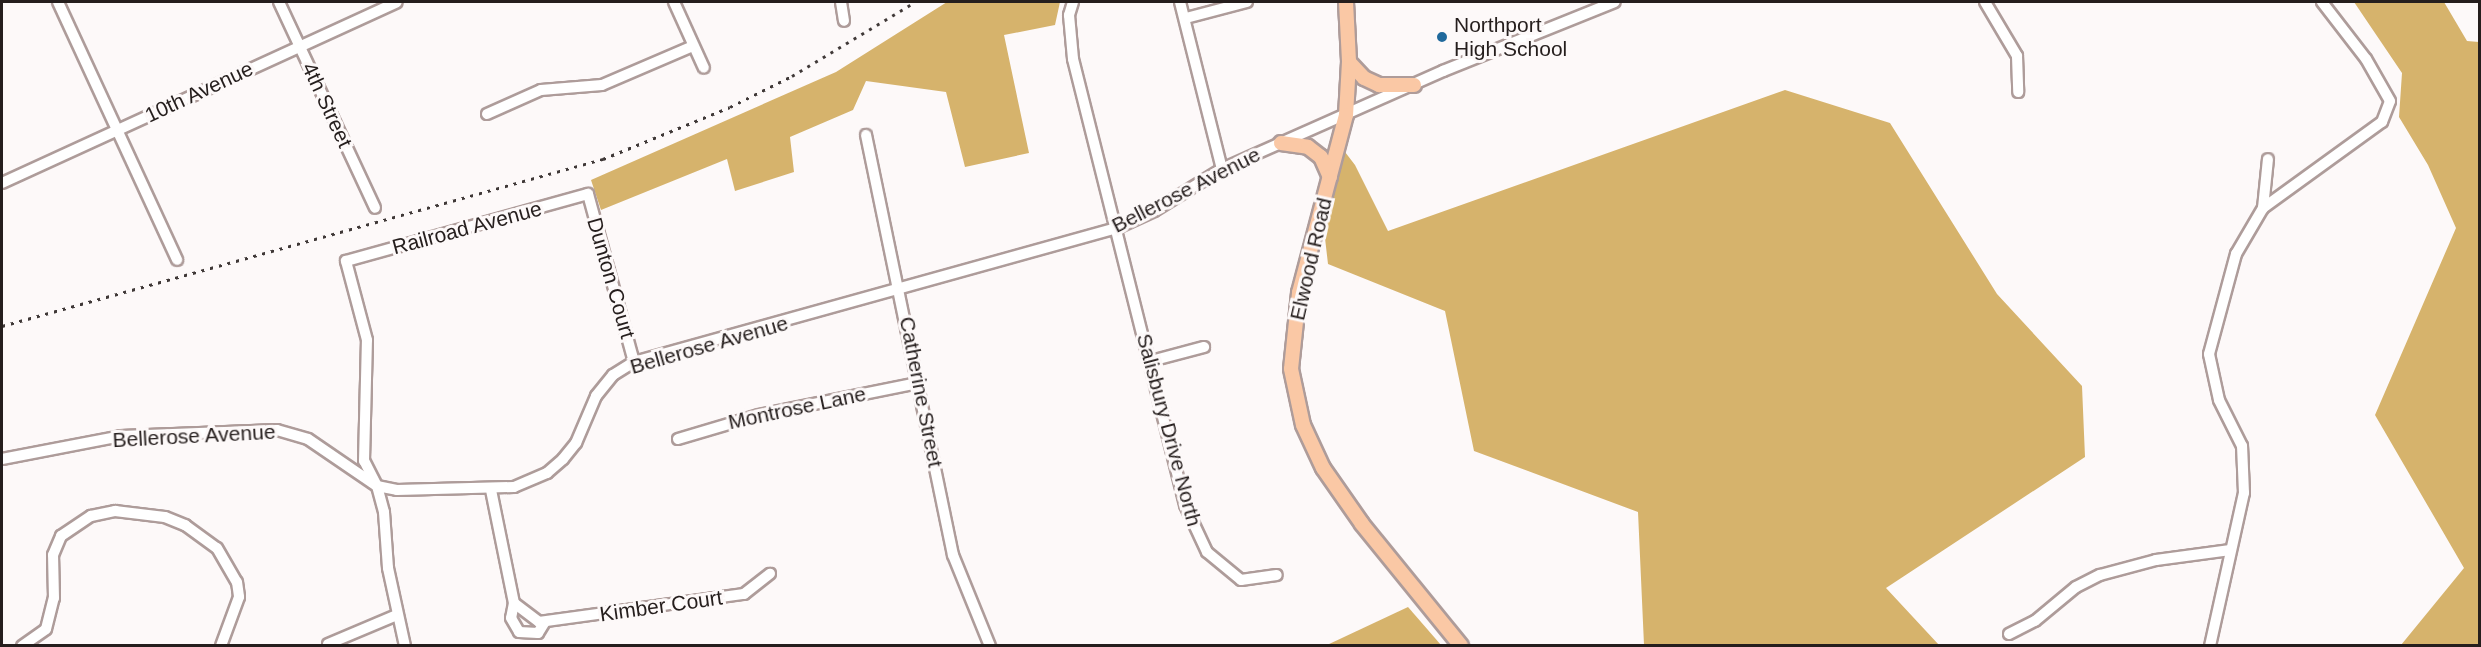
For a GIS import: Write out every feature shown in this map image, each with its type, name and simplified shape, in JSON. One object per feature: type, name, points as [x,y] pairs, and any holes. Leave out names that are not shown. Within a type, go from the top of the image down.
[{"type":"main road","name":"Elwood Road","points":[[1346,2],[1349,62],[1346,115],[1299,293],[1291,357],[1303,425],[1312,450],[1335,488],[1461,645]]},
{"type":"main road","points":[[1349,62],[1364,78],[1379,85],[1414,85]]},
{"type":"main road","points":[[1281,143],[1308,147],[1321,158],[1330,177]]},
{"type":"street","points":[[58,2],[177,260]]},
{"type":"street","name":"4th Street","points":[[279,2],[375,208]]},
{"type":"street","name":"10th Avenue","points":[[2,183],[397,2]]},
{"type":"street","points":[[674,2],[704,68]]},
{"type":"street","points":[[841,2],[844,21]]},
{"type":"street","name":"Salisbury Drive North","points":[[1073,2],[1069,15],[1072,59],[1151,361],[1185,505],[1207,552],[1241,580],[1277,575]]},
{"type":"street","points":[[1180,2],[1186,18],[1222,169]]},
{"type":"street","points":[[1186,18],[1247,2]]},
{"type":"street","name":"Bellerose Avenue","points":[[2,459],[121,436],[277,430],[308,439],[377,486],[397,490],[491,490],[531,482],[563,459],[576,443],[596,396],[613,375],[634,362],[901,291],[1116,228],[1154,211],[1222,169],[1414,85],[1615,2]]},
{"type":"street","points":[[1985,2],[2017,56],[2018,92]]},
{"type":"street","points":[[2210,645],[2244,493],[2245,468],[2242,447],[2211,376],[2209,354],[2236,254],[2263,208],[2382,122],[2391,101],[2366,59],[2322,2]]},
{"type":"street","points":[[487,114],[541,90],[603,85],[693,46]]},
{"type":"street","name":"Catherine Street","points":[[866,135],[901,291],[953,555],[990,645]]},
{"type":"street","points":[[2263,208],[2268,159]]},
{"type":"street","name":"Railroad Avenue","points":[[377,486],[364,461],[367,340],[346,261],[588,194]]},
{"type":"street","name":"Dunton Court","points":[[588,194],[634,362]]},
{"type":"street","points":[[1151,361],[1204,347]]},
{"type":"street","name":"Montrose Lane","points":[[678,439],[759,415],[918,383]]},
{"type":"street","points":[[377,486],[397,615],[405,645]]},
{"type":"street","name":"Kimber Court","points":[[491,490],[514,603],[511,618],[519,632],[538,633],[545,622],[744,594],[770,574]]},
{"type":"street","points":[[22,645],[46,629],[54,598],[53,555],[61,536],[91,516],[115,511],[138,512],[185,525],[217,548],[237,582],[239,597],[221,645]]},
{"type":"street","points":[[2009,634],[2035,621],[2076,587],[2100,575],[2166,558],[2230,550]]},
{"type":"street","points":[[514,603],[532,619],[545,622]]},
{"type":"street","points":[[328,644],[397,615]]},
{"type":"shaded area","points":[[947,2],[1060,2],[1055,25],[1004,35],[1029,153],[965,167],[946,92],[866,81],[853,110],[790,137],[794,172],[735,191],[727,159],[601,210],[591,180],[836,72]]},
{"type":"shaded area","points":[[2354,2],[2444,2],[2467,41],[2479,42],[2479,645],[2401,645],[2464,568],[2375,415],[2456,228],[2428,165],[2399,117],[2402,73]]},
{"type":"shaded area","points":[[1785,90],[1890,123],[1997,294],[2082,386],[2085,457],[1886,588],[1939,645],[1644,645],[1638,512],[1474,451],[1445,311],[1328,264],[1320,195],[1335,159],[1332,135],[1355,165],[1388,231]]},
{"type":"shaded area","points":[[1408,607],[1441,645],[1327,645]]},
{"type":"railway","points":[[2,326],[603,159],[730,107],[792,76],[915,2]]},
{"type":"place","name":"Northport High School","points":[[1442,37]]}]
